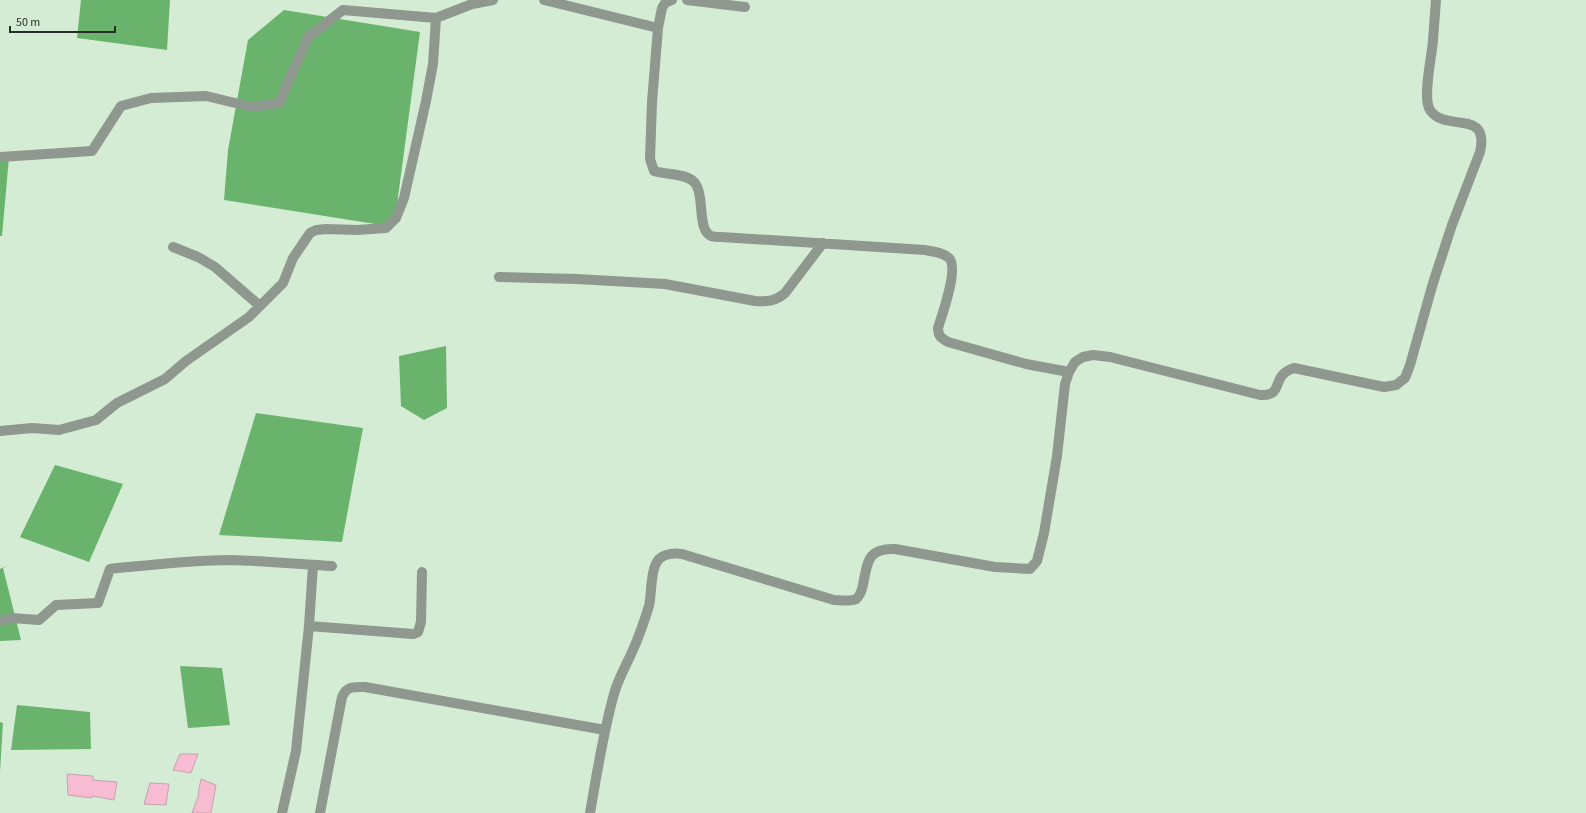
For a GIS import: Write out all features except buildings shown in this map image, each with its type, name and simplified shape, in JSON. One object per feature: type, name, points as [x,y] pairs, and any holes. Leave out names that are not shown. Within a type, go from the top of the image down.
[{"type":"street","points":[[0,157],[92,152],[121,106],[150,98],[206,96],[252,106],[279,103],[308,37],[343,10],[436,18],[472,4],[493,0]]},
{"type":"street","points":[[544,0],[658,28]]},
{"type":"street","points":[[672,0],[665,3],[662,8],[658,28],[652,102],[650,159],[654,171],[688,178],[694,182],[698,188],[704,225],[707,233],[711,236],[925,250],[943,254],[949,258],[953,268],[949,289],[938,328],[938,333],[941,338],[948,342],[1019,362],[1069,372]]},
{"type":"street","points":[[687,0],[745,7]]},
{"type":"street","points":[[590,813],[605,730],[616,687],[641,632],[649,604],[655,567],[659,560],[665,555],[673,553],[682,554],[834,600],[846,601],[856,599],[861,593],[870,557],[878,551],[884,549],[895,549],[995,567],[1030,570],[1037,561],[1044,533],[1057,456],[1065,384],[1069,372],[1075,362],[1083,357],[1093,355],[1110,358],[1267,396],[1275,391],[1283,373],[1294,368],[1384,387],[1391,387],[1402,382],[1410,365],[1452,225],[1480,152],[1482,143],[1480,131],[1475,126],[1445,120],[1435,115],[1430,110],[1427,103],[1436,0]]},
{"type":"street","points":[[0,431],[32,428],[59,430],[96,420],[117,403],[165,379],[186,361],[249,317],[283,283],[293,258],[310,233],[316,230],[326,229],[377,230],[386,228],[396,218],[404,198],[433,64],[436,18]]},
{"type":"street","points":[[499,277],[577,279],[665,284],[755,301],[769,302],[779,298],[785,293],[823,243]]},
{"type":"street","points":[[173,247],[198,257],[216,267],[260,306]]},
{"type":"street","points":[[0,621],[12,618],[39,620],[56,605],[98,603],[110,570],[161,564],[230,560],[272,561],[332,566]]},
{"type":"street","points":[[282,813],[296,751],[309,626],[312,565]]},
{"type":"street","points":[[309,626],[413,634],[418,632],[421,622],[422,572]]},
{"type":"street","points":[[320,813],[342,697],[345,691],[350,688],[365,687],[605,730]]},
{"type":"shaded area","points":[[81,0],[170,0],[167,50],[77,38]]},
{"type":"shaded area","points":[[284,10],[420,32],[394,227],[224,200],[228,150],[248,40]]},
{"type":"shaded area","points":[[0,157],[9,157],[2,236],[0,236]]},
{"type":"shaded area","points":[[446,346],[447,408],[424,420],[401,406],[399,356]]},
{"type":"shaded area","points":[[256,413],[363,428],[342,542],[219,535]]},
{"type":"shaded area","points":[[55,465],[123,484],[89,562],[20,537]]},
{"type":"shaded area","points":[[8,565],[3,568],[21,640],[0,641],[0,569]]},
{"type":"shaded area","points":[[180,666],[222,668],[230,725],[188,728]]},
{"type":"shaded area","points":[[17,705],[90,712],[91,749],[11,750]]},
{"type":"shaded area","points":[[0,722],[3,723],[0,772]]}]
